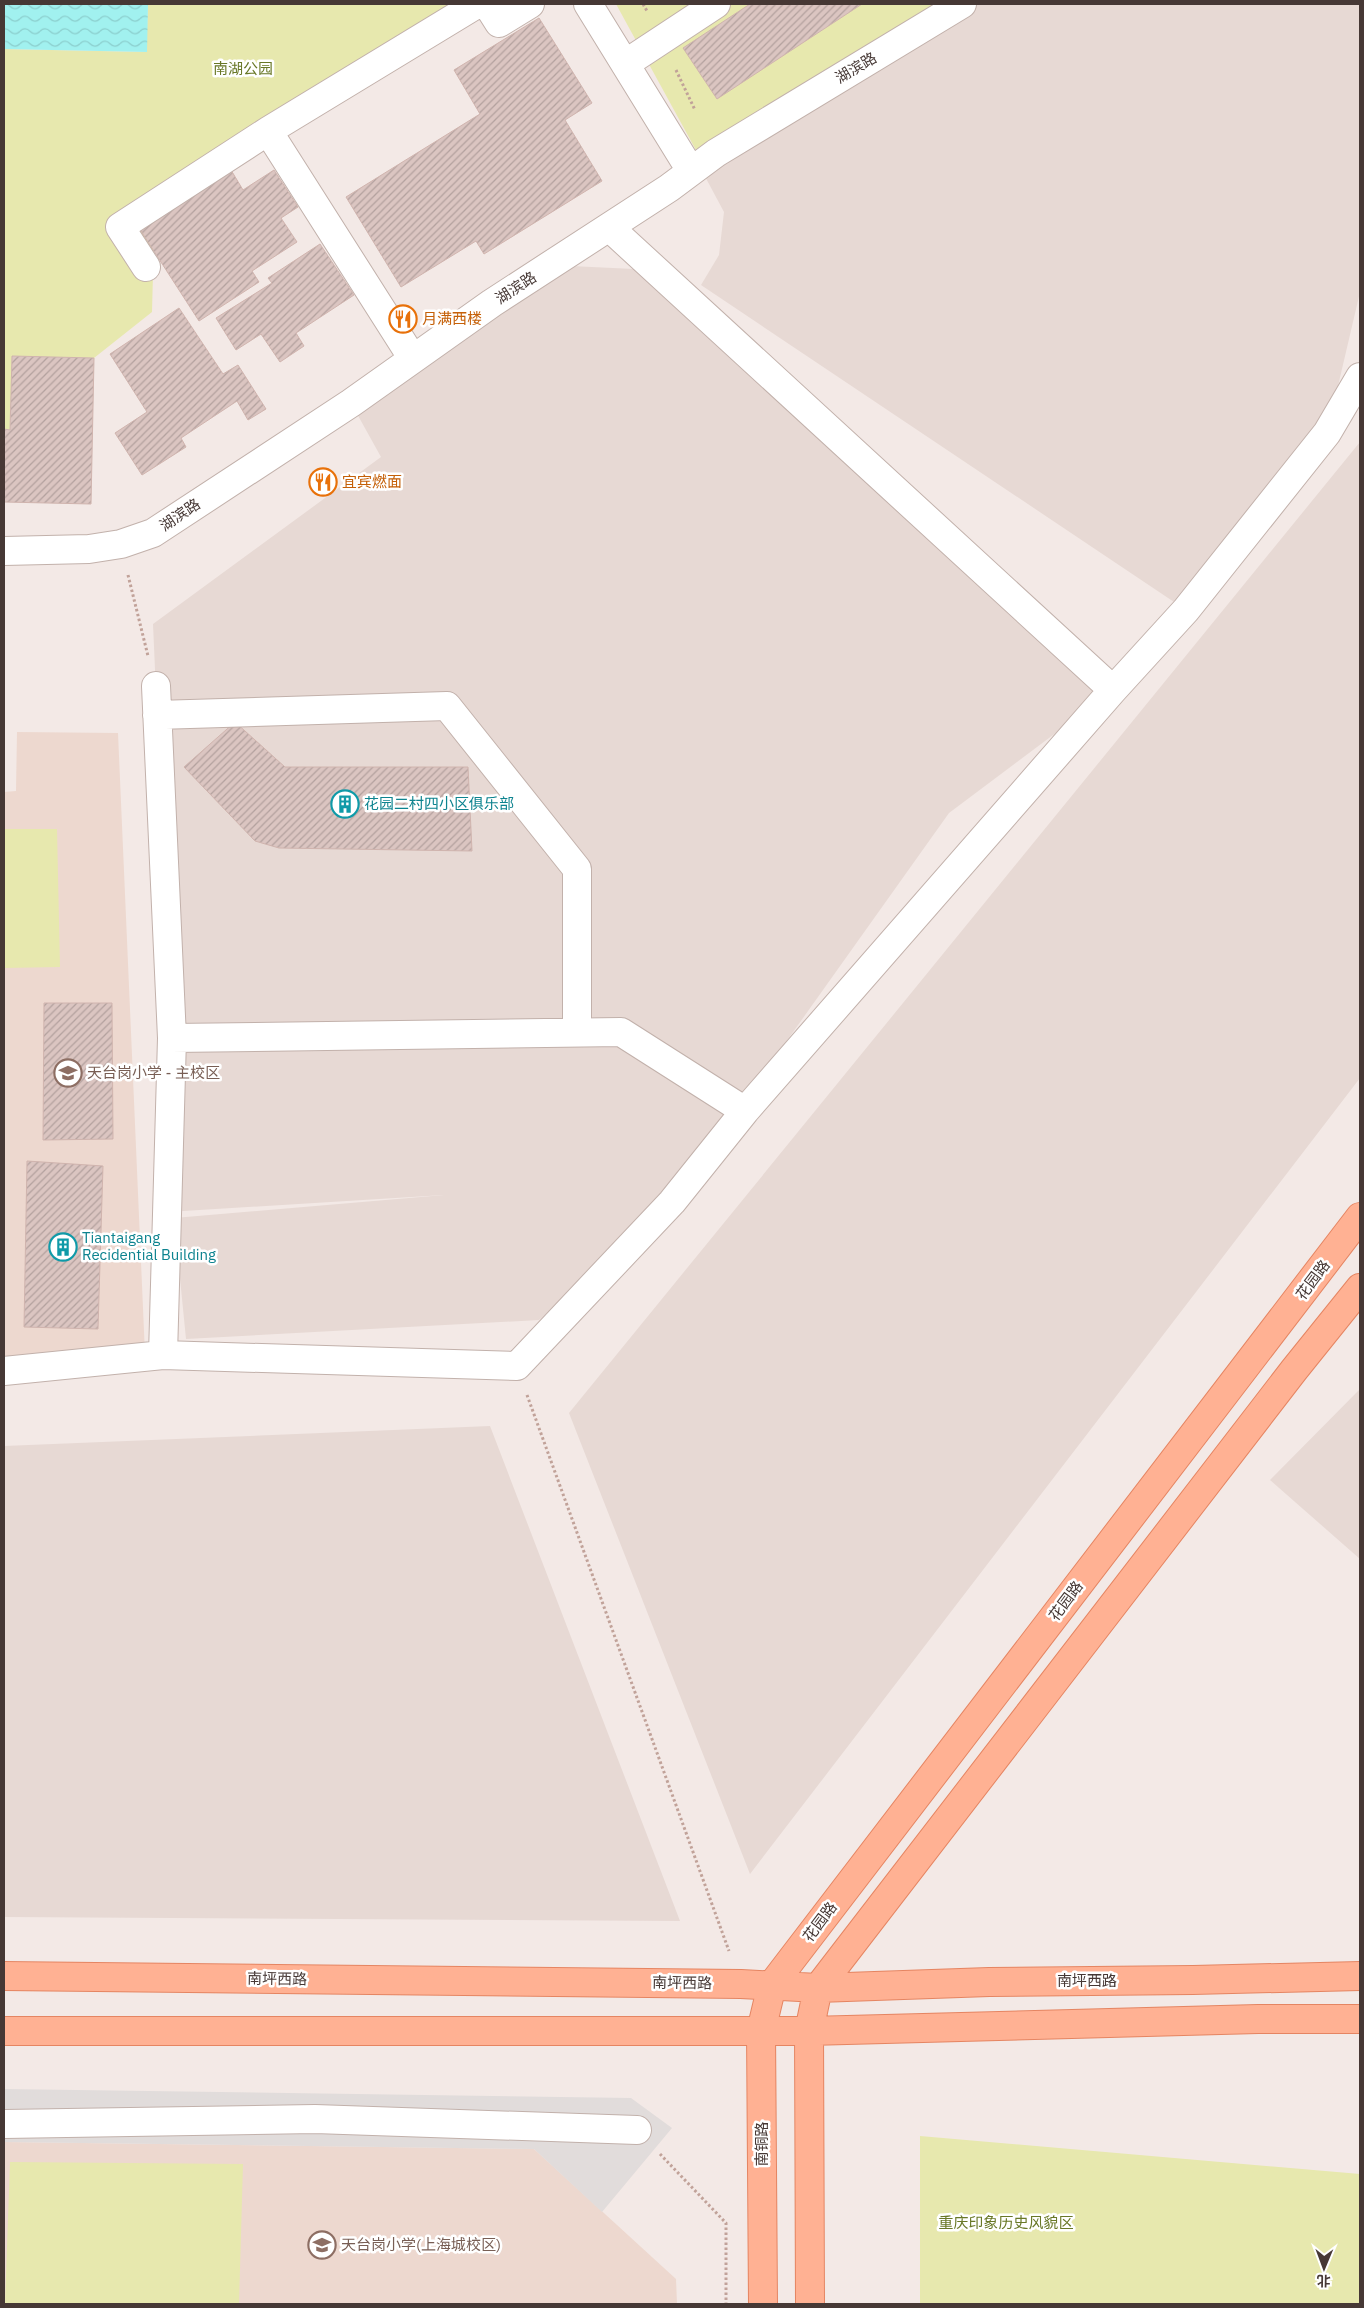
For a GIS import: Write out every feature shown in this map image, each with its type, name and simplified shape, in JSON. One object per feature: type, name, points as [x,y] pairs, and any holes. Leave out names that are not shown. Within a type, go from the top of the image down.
[{"type":"main road","name":"花园路","points":[[772,1985],[1360,1218]]},
{"type":"main road","points":[[810,2304],[809,2031],[818,1988],[1288,1378],[1360,1288]]},
{"type":"main road","name":"南坪西路","points":[[4,1976],[740,1984],[818,1988],[989,1982],[1360,1976]]},
{"type":"main road","name":"南铜路","points":[[763,2304],[761,2031],[772,1985]]},
{"type":"main road","points":[[4,2031],[809,2031],[1258,2019],[1360,2019]]},
{"type":"street","points":[[146,267],[120,227],[268,131],[476,4]]},
{"type":"street","points":[[487,4],[499,22],[530,4]]},
{"type":"street","points":[[588,4],[691,172]]},
{"type":"street","points":[[625,64],[716,4]]},
{"type":"street","name":"湖滨路","points":[[4,550],[89,548],[121,544],[153,533],[351,403],[492,303],[610,228],[716,153],[962,4]]},
{"type":"street","points":[[268,131],[413,359]]},
{"type":"street","points":[[610,228],[1113,690]]},
{"type":"street","points":[[4,1371],[163,1355],[517,1366],[672,1202],[745,1111],[1113,690],[1186,610],[1327,433],[1360,377]]},
{"type":"street","points":[[156,686],[172,1038],[163,1355]]},
{"type":"street","points":[[157,715],[447,706],[577,870],[577,1032]]},
{"type":"street","points":[[172,1038],[621,1032],[745,1111]]},
{"type":"street","points":[[4,2124],[315,2119],[637,2130]]},
{"type":"path","points":[[643,4],[716,153]]},
{"type":"path","points":[[121,544],[156,686]]},
{"type":"path","points":[[517,1366],[740,1984]]},
{"type":"path","points":[[637,2130],[726,2224],[726,2304]]},
{"type":"shaded area","points":[[963,4],[1360,4],[1360,292],[1327,433],[1186,610],[701,285],[719,255],[724,212],[694,156]]},
{"type":"shaded area","points":[[550,265],[655,270],[1113,690],[949,813],[672,1202],[539,1320],[186,1339],[174,1218],[444,1195],[167,1212],[157,715],[153,624],[381,457],[351,403]]},
{"type":"shaded area","points":[[1360,442],[1360,1078],[750,1874],[569,1413]]},
{"type":"shaded area","name":"天台岗小学 - 主校区","points":[[17,732],[118,733],[145,1354],[4,1359],[4,792],[16,791]]},
{"type":"shaded area","points":[[1360,1389],[1360,1559],[1270,1480]]},
{"type":"shaded area","points":[[490,1426],[680,1921],[4,1917],[4,1446]]},
{"type":"shaded area","points":[[4,2089],[631,2098],[672,2128],[602,2212],[534,2149],[4,2142]]},
{"type":"shaded area","name":"天台岗小学(上海城校区)","points":[[4,2142],[534,2149],[676,2279],[677,2304],[4,2304]]},
{"type":"green space","name":"南湖公园","points":[[148,4],[482,4],[155,197],[152,312],[94,358],[12,356],[10,430],[4,429],[4,49],[146,52]]},
{"type":"green space","points":[[616,4],[964,4],[703,163]]},
{"type":"green space","points":[[4,829],[57,829],[60,967],[4,968]]},
{"type":"green space","name":"重庆印象历史风貌区","points":[[920,2136],[1360,2174],[1360,2304],[920,2304]]},
{"type":"green space","points":[[10,2162],[243,2164],[239,2304],[5,2304]]},
{"type":"water","points":[[4,4],[148,4],[147,52],[4,49]]},
{"type":"building","points":[[750,4],[862,4],[717,99],[683,48]]},
{"type":"building","points":[[539,18],[592,103],[565,120],[602,181],[484,254],[476,241],[401,287],[346,197],[480,114],[454,70]]},
{"type":"building","points":[[231,170],[243,190],[274,170],[298,207],[281,218],[297,242],[252,271],[259,282],[199,321],[139,228]]},
{"type":"building","points":[[320,244],[354,295],[296,333],[304,346],[280,362],[261,334],[236,350],[216,318],[272,283],[268,278]]},
{"type":"building","points":[[179,308],[223,374],[238,365],[266,409],[248,420],[237,401],[181,438],[186,447],[142,475],[115,433],[147,412],[110,354]]},
{"type":"building","points":[[12,356],[94,358],[91,504],[4,502],[4,429],[10,430]]},
{"type":"building","name":"花园二村四小区俱乐部","points":[[235,722],[285,767],[468,767],[472,851],[279,848],[255,841],[184,767]]},
{"type":"building","points":[[44,1003],[112,1003],[113,1139],[43,1140]]},
{"type":"building","name":"Tiantaigang Recidential Building","points":[[27,1161],[103,1166],[98,1329],[24,1327]]},
{"type":"place","name":"月满西楼","points":[[403,319]]},
{"type":"place","name":"宜宾燃面","points":[[323,482]]},
{"type":"place","name":"花园二村四小区俱乐部","points":[[345,804]]},
{"type":"place","name":"天台岗小学 - 主校区","points":[[68,1073]]},
{"type":"place","name":"Tiantaigang Recidential Building","points":[[63,1247]]},
{"type":"place","name":"天台岗小学(上海城校区)","points":[[322,2245]]}]
